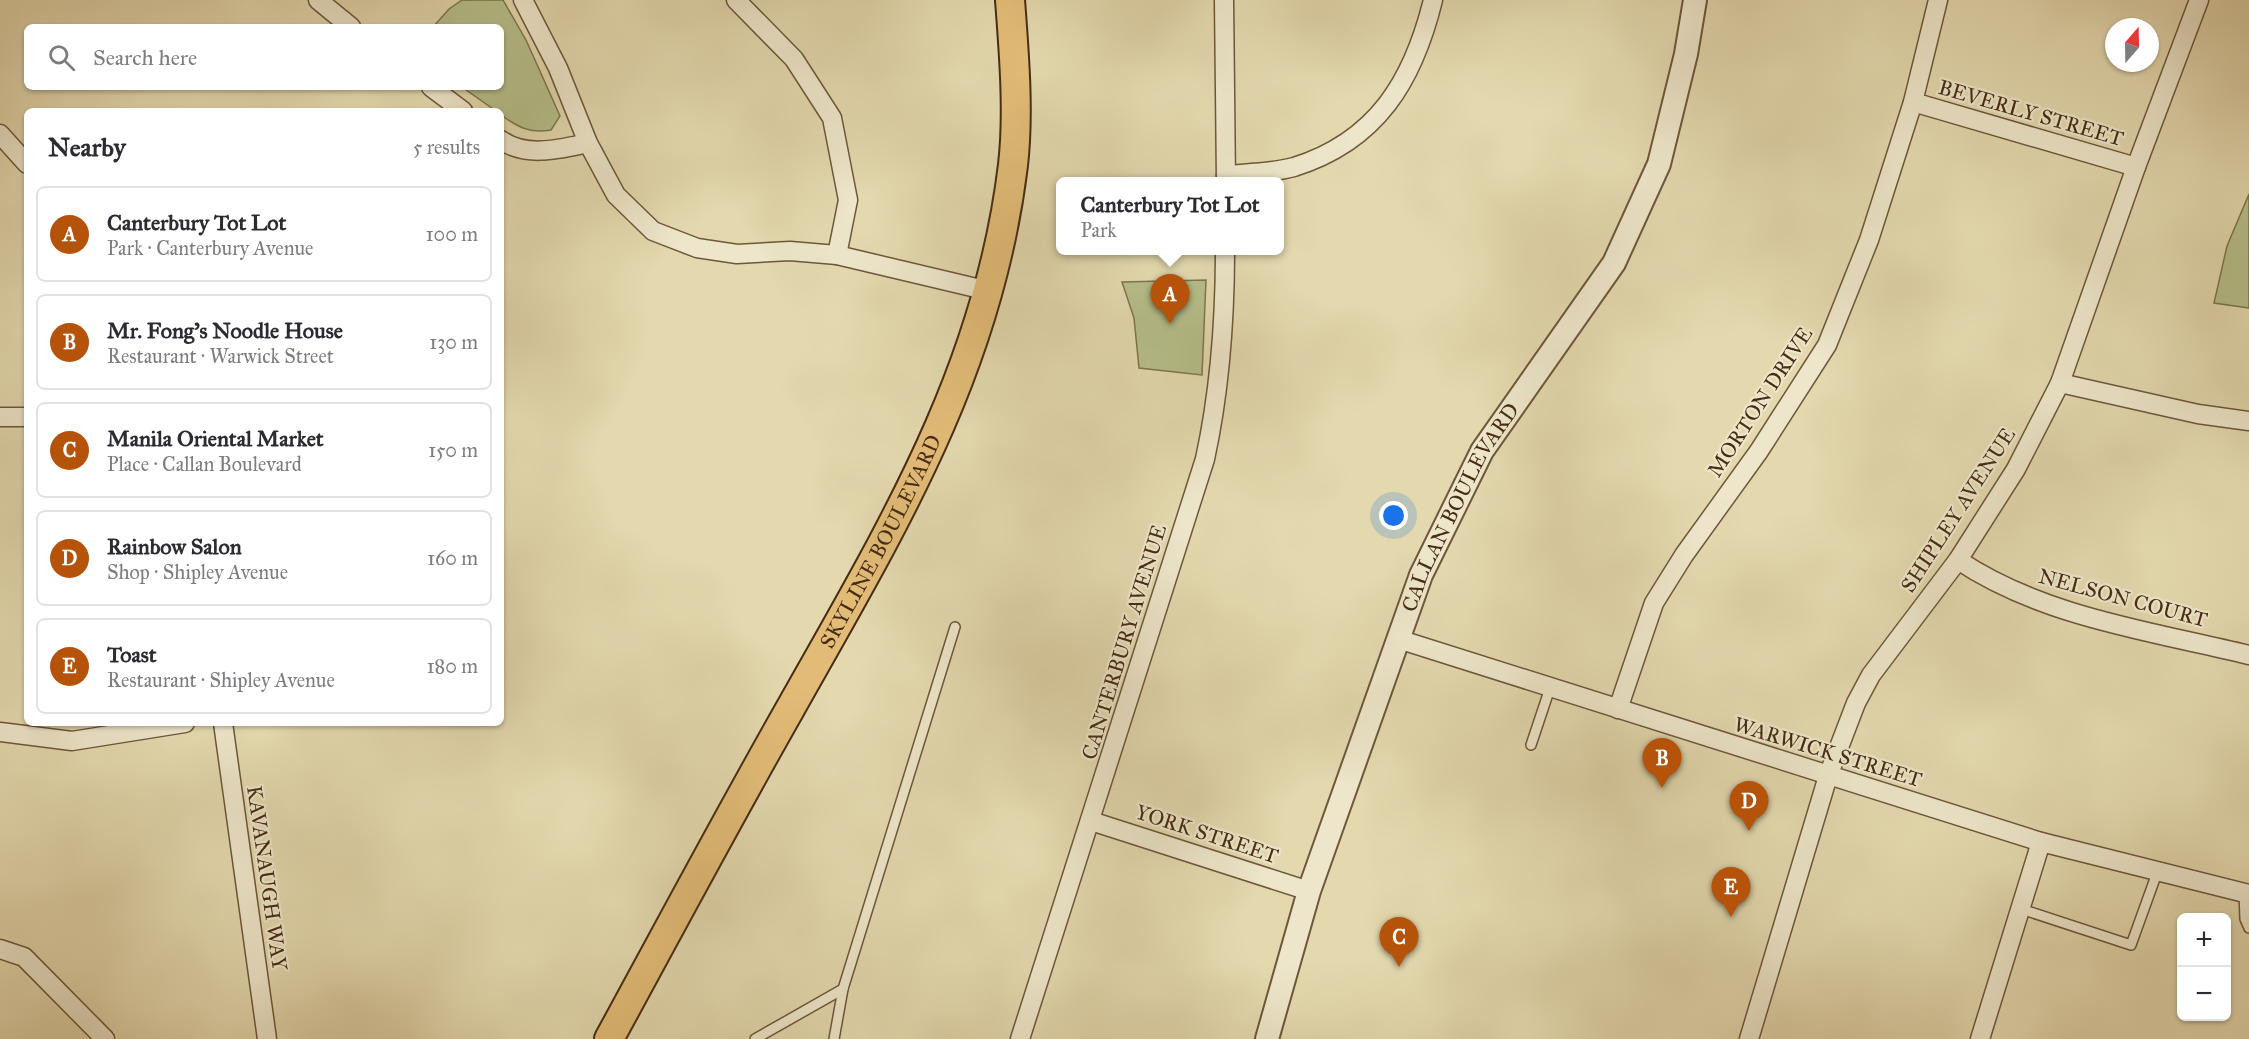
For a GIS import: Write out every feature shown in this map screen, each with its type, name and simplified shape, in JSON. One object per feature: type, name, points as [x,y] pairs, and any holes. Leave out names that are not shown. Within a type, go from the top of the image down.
[{"type":"main road","name":"SKYLINE BOULEVARD","points":[[609,1039],[919,476],[945,418],[989,291],[1004,227],[1014,162],[1014,72],[1010,0]]},
{"type":"street","points":[[318,0],[347,24]]},
{"type":"street","points":[[523,0],[558,68],[588,143],[616,195],[653,231],[697,248],[737,254],[789,251],[837,255],[989,291]]},
{"type":"street","points":[[736,0],[794,59],[832,118],[848,200],[837,255]]},
{"type":"street","points":[[1224,0],[1226,177]]},
{"type":"street","points":[[1233,177],[1292,168],[1334,152],[1365,129],[1388,105],[1411,64],[1433,0]]},
{"type":"street","name":"CALLAN BOULEVARD","points":[[1267,1039],[1309,891],[1421,575],[1482,451],[1614,263],[1659,164],[1686,54],[1695,0]]},
{"type":"street","name":"MORTON DRIVE","points":[[1618,709],[1654,603],[1684,555],[1759,451],[1827,345],[1869,240],[1913,102],[1938,0]]},
{"type":"street","name":"SHIPLEY AVENUE","points":[[1749,1039],[1828,776],[1856,703],[1871,675],[1958,560],[2016,469],[2060,383],[2136,168],[2199,0]]},
{"type":"street","points":[[435,90],[459,108]]},
{"type":"street","name":"BEVERLY STREET","points":[[1913,102],[2136,168]]},
{"type":"street","points":[[0,134],[24,161]]},
{"type":"street","points":[[504,142],[509,146],[547,152],[588,143]]},
{"type":"street","name":"CANTERBURY AVENUE","points":[[1020,1039],[1205,459],[1217,402],[1225,315],[1226,255]]},
{"type":"street","points":[[2060,383],[2199,414],[2249,421]]},
{"type":"street","points":[[0,417],[24,417]]},
{"type":"street","name":"NELSON COURT","points":[[1958,560],[1988,580],[2069,611],[2249,655]]},
{"type":"street","name":"WARWICK STREET","points":[[1398,639],[2041,842],[2157,873],[2246,893]]},
{"type":"street","points":[[0,732],[72,741],[166,726]]},
{"type":"street","name":"KAVANAUGH WAY","points":[[223,726],[267,1039]]},
{"type":"street","name":"YORK STREET","points":[[1091,821],[1309,891]]},
{"type":"street","points":[[1980,1039],[2041,842]]},
{"type":"street","points":[[0,949],[24,957],[105,1039]]},
{"type":"lane","points":[[834,1039],[843,989],[955,627]]},
{"type":"lane","points":[[1531,745],[1550,688]]},
{"type":"lane","points":[[2021,909],[2131,945],[2157,873]]},
{"type":"lane","points":[[2246,893],[2245,920],[2249,928]]},
{"type":"lane","points":[[755,1039],[843,989]]},
{"type":"green space","points":[[462,0],[503,0],[526,40],[560,116],[551,130],[537,131],[519,126],[504,117],[504,108],[492,108],[466,90],[504,90],[504,24],[436,24],[449,9]]},
{"type":"green space","points":[[2249,194],[2249,308],[2214,303],[2227,246]]},
{"type":"green space","points":[[1206,280],[1202,375],[1139,368],[1134,318],[1122,282]]},
{"type":"place","name":"Canterbury Tot Lot","points":[[1170,324]]},
{"type":"place","name":"Mr. Fong's Noodle House","points":[[1662,788]]},
{"type":"place","name":"Rainbow Salon","points":[[1749,831]]},
{"type":"place","name":"Toast","points":[[1731,917]]},
{"type":"place","name":"Manila Oriental Market","points":[[1399,967]]}]
